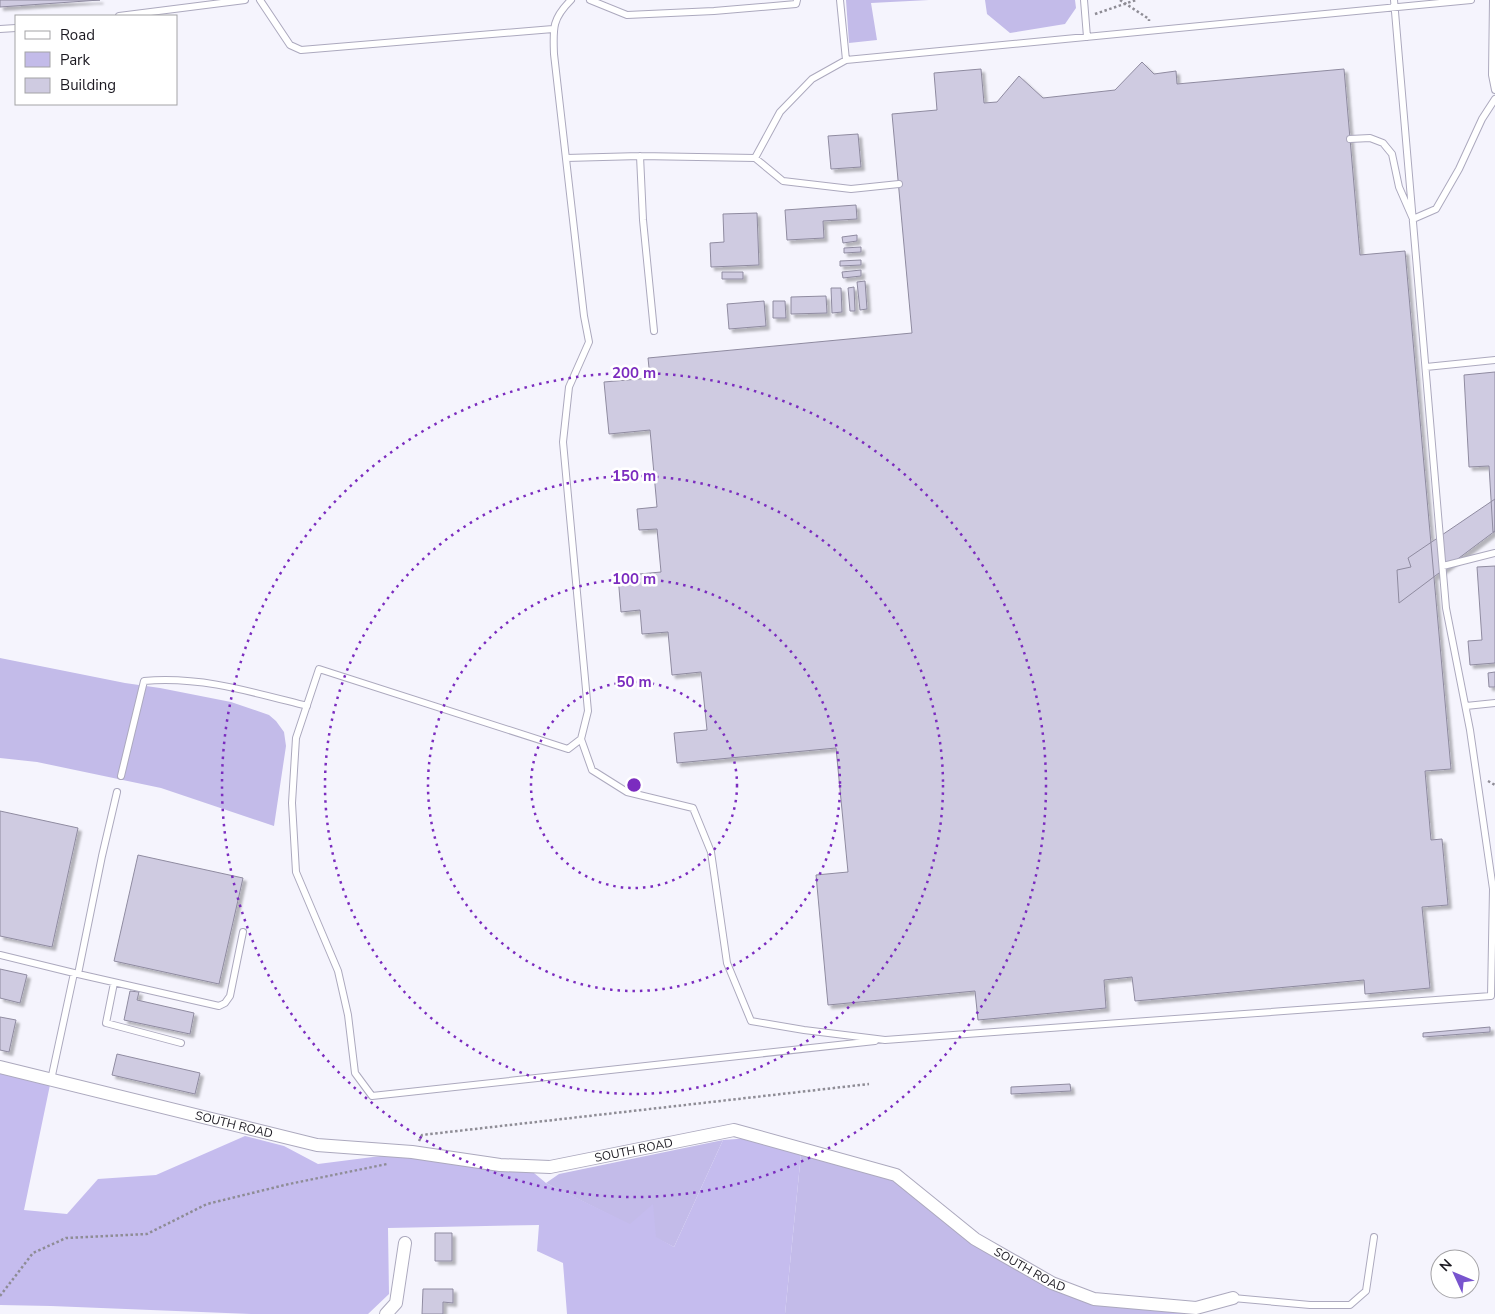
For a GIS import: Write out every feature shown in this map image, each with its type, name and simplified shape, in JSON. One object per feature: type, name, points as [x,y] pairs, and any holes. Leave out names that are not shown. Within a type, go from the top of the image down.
[{"type":"street","name":"SOUTH ROAD","points":[[0,1067],[317,1145],[412,1152],[500,1165],[550,1167],[734,1130],[896,1175],[974,1239],[1052,1283],[1094,1299],[1196,1308],[1233,1298]]},
{"type":"street","points":[[386,1314],[396,1303],[405,1243]]},
{"type":"lane","points":[[127,15],[245,0]]},
{"type":"lane","points":[[260,0],[290,45],[301,50],[553,29]]},
{"type":"lane","points":[[571,0],[560,11],[553,29],[554,54],[584,316],[589,342],[569,387],[563,442],[588,711],[581,739],[592,770],[627,792],[693,808],[711,852],[726,963],[751,1021],[885,1040]]},
{"type":"lane","points":[[590,0],[627,15],[714,11],[796,4],[797,0]]},
{"type":"lane","points":[[840,0],[846,60]]},
{"type":"lane","points":[[1084,0],[1087,37]]},
{"type":"lane","points":[[754,158],[780,112],[812,79],[846,60],[1150,31],[1395,4],[1471,0]]},
{"type":"lane","points":[[1493,0],[1492,75],[1495,90]]},
{"type":"lane","points":[[581,739],[568,749],[319,669],[296,738],[292,803],[296,872],[338,971],[348,1015],[355,1073],[372,1096],[885,1040],[1491,996],[1493,889],[1472,739],[1446,608],[1395,4]]},
{"type":"lane","points":[[0,29],[15,28]]},
{"type":"lane","points":[[1413,219],[1436,209],[1459,169],[1482,119],[1495,99]]},
{"type":"lane","points":[[1350,139],[1370,138],[1383,143],[1392,154],[1400,187],[1413,219]]},
{"type":"lane","points":[[566,158],[640,156],[754,158],[783,181],[851,189],[899,184]]},
{"type":"lane","points":[[640,156],[643,220],[654,331]]},
{"type":"lane","points":[[1426,367],[1495,360]]},
{"type":"lane","points":[[1443,566],[1495,553]]},
{"type":"lane","points":[[121,776],[144,681],[204,682],[243,689],[307,706]]},
{"type":"lane","points":[[1466,706],[1495,703]]},
{"type":"lane","points":[[51,1080],[117,792]]},
{"type":"lane","points":[[0,955],[219,1006],[225,1003],[230,996],[243,932]]},
{"type":"lane","points":[[114,983],[106,1023],[181,1043]]},
{"type":"lane","points":[[1233,1298],[1310,1305],[1350,1305],[1366,1291],[1374,1237]]},
{"type":"path","points":[[1120,0],[1148,20],[1150,31]]},
{"type":"path","points":[[1085,14],[1095,14],[1136,0]]},
{"type":"green space","points":[[846,0],[929,0],[871,3],[877,40],[849,43]]},
{"type":"green space","points":[[985,0],[1075,0],[1076,8],[1065,24],[1010,33],[987,14]]},
{"type":"green space","points":[[0,658],[231,702],[269,715],[284,732],[286,746],[274,826],[161,788],[37,762],[0,758]]},
{"type":"green space","points":[[723,1140],[674,1247],[546,1183],[559,1174]]},
{"type":"green space","points":[[801,1154],[896,1175],[975,1239],[1094,1299],[1196,1314],[785,1314]]},
{"type":"shaded area","points":[[0,1067],[51,1080],[24,1210],[67,1214],[98,1179],[156,1175],[245,1136],[284,1146],[318,1164],[412,1152],[534,1173],[546,1183],[630,1224],[653,1204],[656,1237],[674,1247],[723,1140],[750,1138],[801,1154],[785,1314],[567,1314],[563,1263],[537,1251],[539,1225],[388,1228],[389,1294],[368,1314],[251,1314],[0,1305]]},
{"type":"building","points":[[0,0],[100,0],[0,7]]},
{"type":"building","points":[[1142,62],[1154,74],[1176,71],[1177,84],[1344,69],[1360,255],[1405,251],[1451,769],[1425,771],[1431,840],[1442,839],[1448,905],[1422,907],[1430,988],[1365,994],[1364,980],[1135,1001],[1132,977],[1104,980],[1106,1008],[978,1020],[975,991],[828,1005],[816,875],[848,872],[836,748],[677,763],[674,733],[707,730],[701,672],[672,675],[668,632],[642,634],[640,610],[621,612],[618,576],[661,572],[657,529],[639,530],[637,509],[657,507],[650,430],[609,434],[604,382],[650,378],[648,358],[912,333],[892,114],[937,110],[934,73],[981,69],[984,103],[997,102],[1019,76],[1043,98],[1115,90]]},
{"type":"building","points":[[858,134],[861,167],[831,169],[828,136]]},
{"type":"building","points":[[856,205],[857,219],[823,221],[824,238],[787,240],[785,210]]},
{"type":"building","points":[[757,213],[759,265],[711,267],[710,243],[724,242],[723,214]]},
{"type":"building","points":[[857,235],[857,241],[843,243],[842,237]]},
{"type":"building","points":[[861,247],[861,252],[844,253],[844,248]]},
{"type":"building","points":[[861,260],[861,265],[840,266],[840,261]]},
{"type":"building","points":[[861,270],[861,276],[843,278],[842,272]]},
{"type":"building","points":[[722,272],[743,272],[743,279],[722,279]]},
{"type":"building","points":[[865,281],[867,309],[860,310],[857,282]]},
{"type":"building","points":[[854,287],[855,311],[850,311],[848,288]]},
{"type":"building","points":[[831,288],[841,288],[842,312],[832,313]]},
{"type":"building","points":[[826,296],[827,313],[791,314],[791,297]]},
{"type":"building","points":[[764,301],[766,326],[729,329],[727,304]]},
{"type":"building","points":[[773,301],[785,301],[786,318],[773,318]]},
{"type":"building","points":[[1495,372],[1495,532],[1493,532],[1489,466],[1469,467],[1464,375]]},
{"type":"building","points":[[1495,499],[1495,531],[1399,603],[1397,570],[1411,567],[1408,558]]},
{"type":"building","points":[[1495,566],[1495,663],[1470,665],[1468,641],[1482,640],[1477,567]]},
{"type":"building","points":[[1495,672],[1495,687],[1489,687],[1488,673]]},
{"type":"building","points":[[0,811],[78,828],[52,947],[0,936]]},
{"type":"building","points":[[138,855],[243,878],[219,984],[114,961]]},
{"type":"building","points":[[0,969],[27,975],[20,1003],[0,998]]},
{"type":"building","points":[[130,991],[139,992],[137,1000],[194,1013],[190,1034],[124,1020]]},
{"type":"building","points":[[0,1017],[16,1020],[9,1052],[0,1050]]},
{"type":"building","points":[[1490,1027],[1490,1032],[1423,1037],[1423,1033]]},
{"type":"building","points":[[117,1054],[200,1073],[195,1094],[112,1075]]},
{"type":"building","points":[[1070,1084],[1071,1091],[1011,1094],[1011,1087]]},
{"type":"building","points":[[435,1233],[452,1233],[452,1261],[435,1261]]},
{"type":"building","points":[[423,1289],[453,1289],[453,1303],[443,1302],[443,1314],[422,1314]]}]
